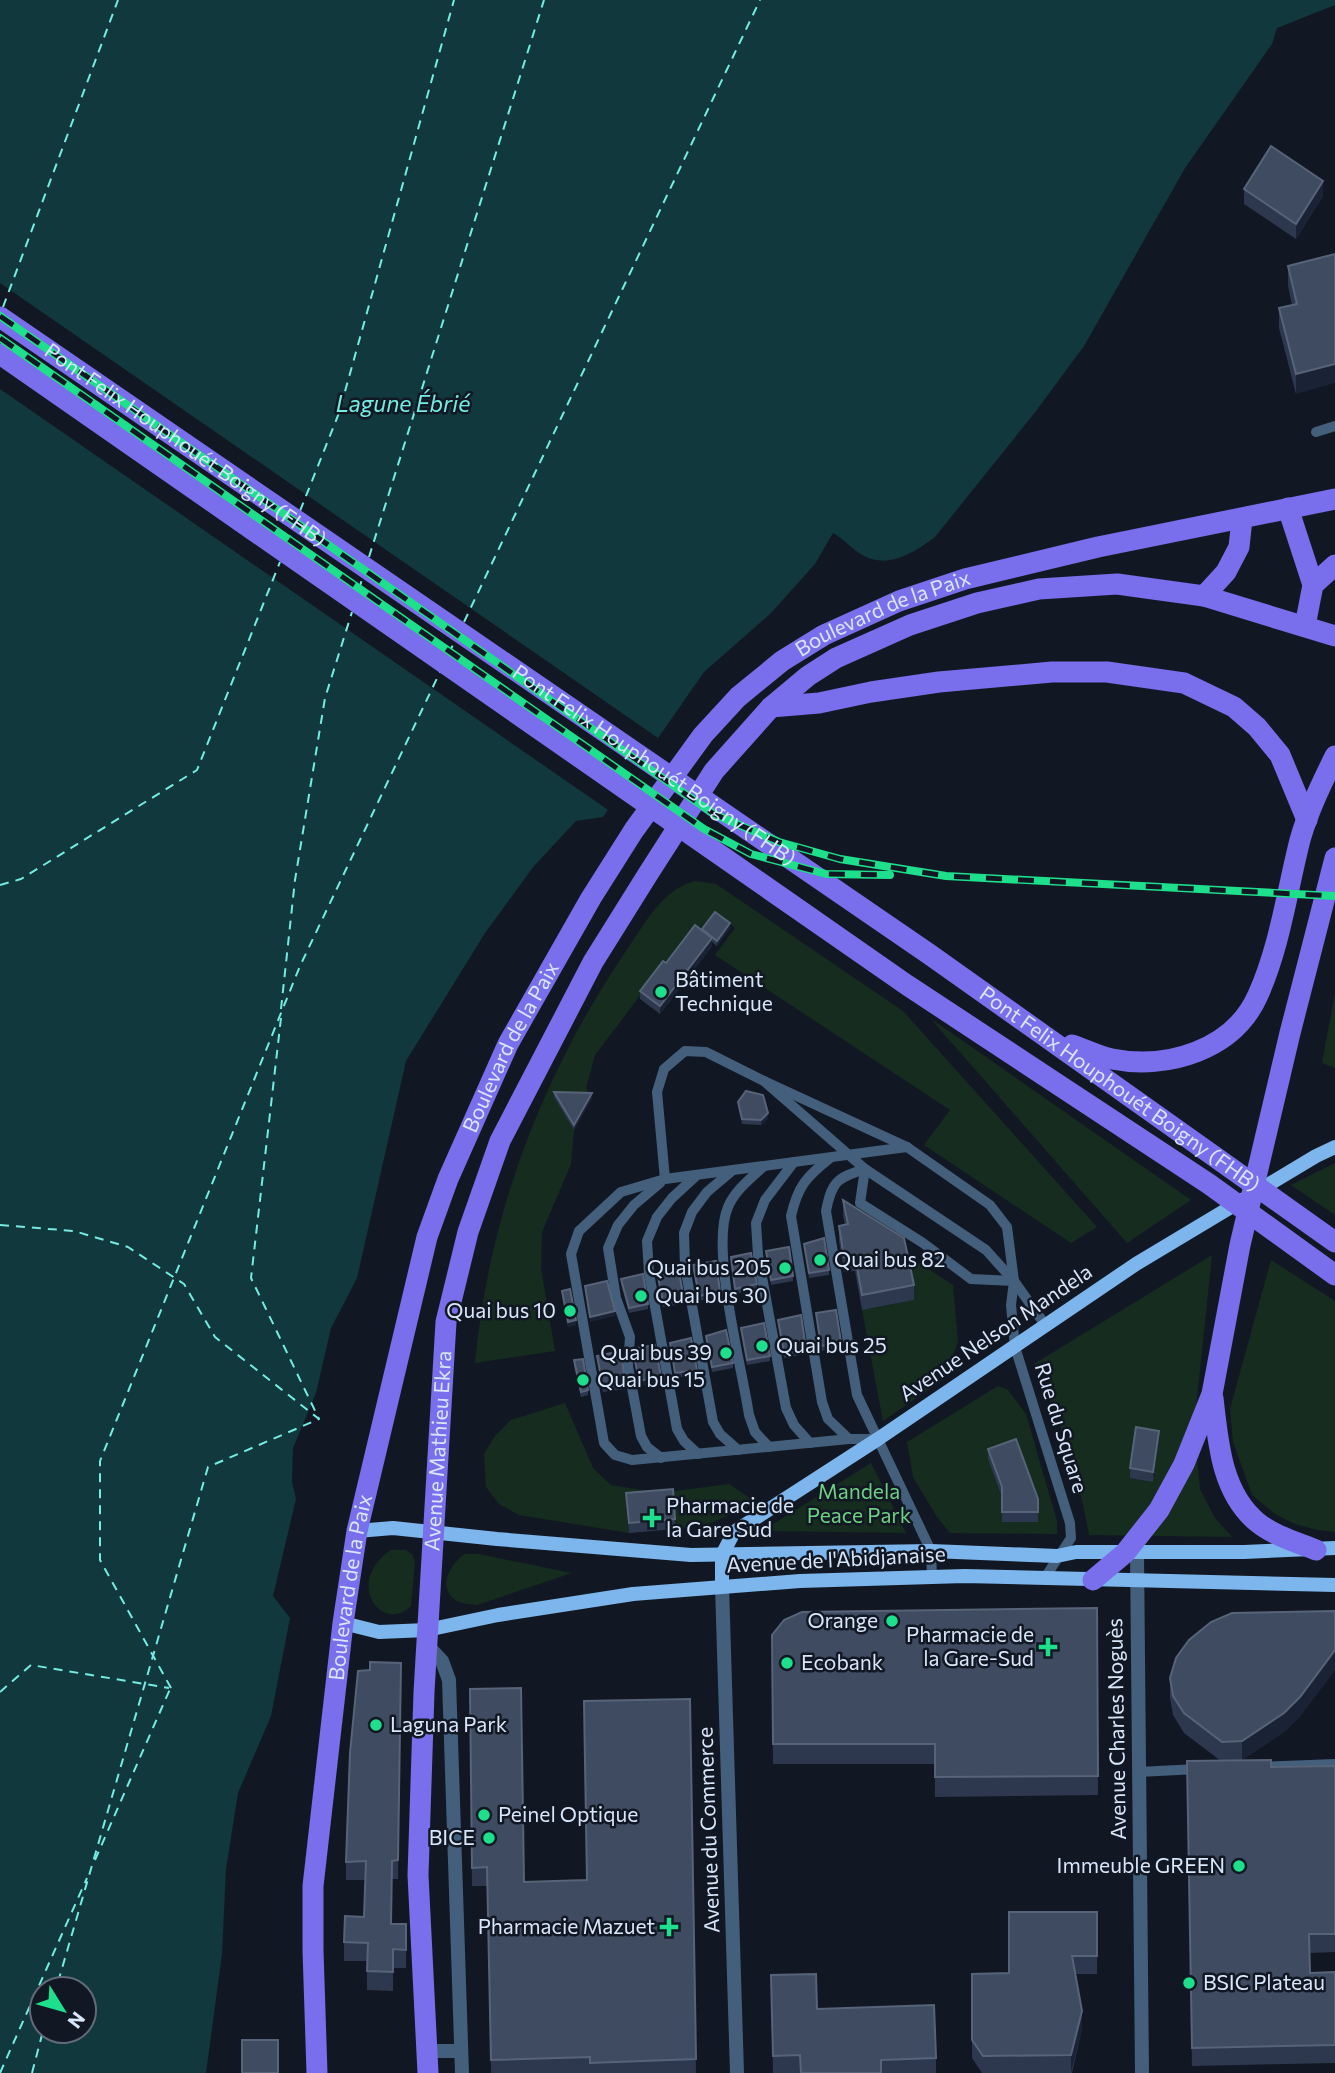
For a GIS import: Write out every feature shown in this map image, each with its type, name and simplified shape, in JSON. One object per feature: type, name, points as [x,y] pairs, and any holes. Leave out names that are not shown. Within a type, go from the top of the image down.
[{"type":"main road","name":"Pont Felix Houphouét Boigny (FHB)","points":[[0,317],[929,954],[1335,1242]]},
{"type":"main road","name":"Pont Felix Houphouét Boigny (FHB)","points":[[0,354],[907,985],[1209,1185],[1335,1275]]},
{"type":"main road","name":"Boulevard de la Paix","points":[[317,2073],[313,1886],[342,1623],[357,1531],[427,1237],[448,1179],[508,1044],[591,898],[634,830],[703,735],[738,697],[782,661],[824,635],[899,601],[964,579],[1098,547],[1335,499]]},
{"type":"main road","points":[[1288,508],[1312,585],[1305,626]]},
{"type":"main road","points":[[1204,596],[1226,572],[1239,547],[1242,519]]},
{"type":"main road","points":[[1312,585],[1335,565]]},
{"type":"main road","name":"Boulevard de la Paix","points":[[648,874],[714,771],[771,707],[836,657],[910,625],[976,603],[1039,589],[1116,584],[1204,596],[1335,636]]},
{"type":"main road","points":[[771,707],[819,703],[939,682],[1052,672],[1107,673],[1184,683],[1234,707],[1257,727],[1280,755],[1304,829]]},
{"type":"main road","points":[[1048,1037],[1111,1059],[1133,1061],[1191,1055],[1231,1031],[1258,996],[1278,937],[1304,829],[1335,756]]},
{"type":"main road","points":[[1093,1580],[1131,1553],[1159,1510],[1184,1464],[1212,1394],[1240,1245],[1335,858]]},
{"type":"main road","name":"Avenue Mathieu Ekra","points":[[428,2073],[418,1875],[422,1719],[446,1322],[468,1233],[500,1140],[593,962],[648,874]]},
{"type":"main road","name":"Avenue Nelson Mandela","points":[[722,1555],[734,1532],[878,1439],[1136,1264],[1335,1147]]},
{"type":"main road","points":[[1212,1394],[1223,1464],[1230,1486],[1241,1504],[1256,1522],[1275,1534],[1325,1549]]},
{"type":"main road","name":"Avenue de l'Abidjanaise","points":[[357,1531],[393,1528],[635,1550],[722,1555],[931,1551],[1057,1556],[1076,1552],[1325,1549]]},
{"type":"main road","points":[[722,1555],[722,1586]]},
{"type":"main road","name":"Avenue de l'Abidjanaise","points":[[342,1623],[379,1632],[427,1638],[498,1615],[633,1594],[800,1581],[1019,1576],[1044,1579],[1335,1586]]},
{"type":"street","name":"Avenue Charles Noguès","points":[[1131,1553],[1136,1580],[1142,2073]]},
{"type":"street","name":"Avenue du Commerce","points":[[722,1586],[737,2073]]},
{"type":"street","points":[[427,1638],[442,1661],[449,1679],[462,2073]]},
{"type":"street","points":[[426,2051],[461,2051]]},
{"type":"lane","points":[[1316,432],[1335,426]]},
{"type":"lane","points":[[665,1179],[657,1092],[664,1069],[685,1051],[706,1052],[764,1081],[865,1169],[985,1250],[1014,1281],[1046,1326]]},
{"type":"lane","name":"Rue du Square","points":[[764,1081],[907,1147],[990,1205],[1007,1227],[1014,1281],[1011,1305],[1015,1347],[1070,1523],[1070,1538],[1044,1579]]},
{"type":"lane","points":[[878,1439],[849,1439],[632,1461],[615,1455],[604,1443],[571,1254],[579,1231],[621,1192],[665,1179],[907,1147]]},
{"type":"lane","points":[[831,1158],[865,1169]]},
{"type":"lane","points":[[831,1158],[808,1176],[797,1194],[791,1216],[822,1402],[828,1419],[849,1439]]},
{"type":"lane","points":[[794,1162],[765,1200],[756,1223],[758,1255],[786,1409],[794,1425],[810,1443]]},
{"type":"lane","points":[[765,1166],[742,1186],[728,1206],[722,1228],[725,1276],[749,1415],[755,1432],[769,1447]]},
{"type":"lane","points":[[865,1169],[860,1203],[923,1243],[971,1279],[1014,1281]]},
{"type":"lane","points":[[865,1169],[845,1176],[831,1189],[826,1211],[857,1395],[931,1551],[932,1577]]},
{"type":"lane","points":[[733,1170],[707,1192],[692,1212],[684,1233],[685,1267],[713,1422],[720,1434],[738,1450]]},
{"type":"lane","points":[[697,1175],[672,1198],[657,1217],[647,1241],[649,1273],[677,1429],[684,1441],[698,1454]]},
{"type":"lane","points":[[661,1458],[647,1447],[641,1436],[628,1366],[630,1337],[616,1298],[608,1248],[618,1225],[634,1205],[665,1179]]},
{"type":"lane","points":[[1243,1768],[1335,1764]]},
{"type":"lane","points":[[1138,1772],[1204,1769]]},
{"type":"green space","points":[[695,881],[716,884],[903,1011],[1097,1227],[1071,1243],[924,1145],[950,1110],[715,955],[735,928],[714,912],[699,932],[692,927],[595,1055],[586,1088],[592,1098],[555,1097],[574,1130],[571,1164],[542,1232],[541,1268],[555,1351],[475,1363],[493,1253],[524,1148],[545,1097],[596,998],[647,919],[673,892]]},
{"type":"green space","points":[[1335,993],[1335,1068],[1322,1063]]},
{"type":"green space","points":[[930,1018],[1191,1200],[1127,1243]]},
{"type":"green space","points":[[1335,1163],[1335,1215],[1291,1185]]},
{"type":"green space","points":[[904,1253],[953,1285],[958,1342],[944,1379],[883,1421],[862,1310],[913,1300]]},
{"type":"green space","points":[[1212,1255],[1194,1427],[1200,1489],[1215,1518],[1232,1537],[1089,1535],[1068,1448],[1034,1364]]},
{"type":"green space","points":[[1271,1260],[1335,1301],[1335,1532],[1295,1524],[1275,1514],[1252,1495],[1233,1442],[1230,1409]]},
{"type":"green space","points":[[998,1386],[1008,1390],[1026,1414],[1057,1521],[1057,1534],[950,1533],[913,1477],[907,1442]]},
{"type":"green space","points":[[565,1403],[593,1468],[611,1485],[660,1493],[729,1484],[757,1503],[711,1523],[675,1529],[626,1504],[629,1533],[519,1515],[499,1504],[486,1487],[484,1454],[495,1436],[511,1420]]},
{"type":"green space","name":"Mandela Peace Park","points":[[871,1463],[906,1533],[762,1531]]},
{"type":"green space","points":[[391,1550],[405,1550],[412,1554],[415,1562],[411,1606],[400,1613],[389,1614],[379,1609],[372,1600],[369,1589],[370,1576],[377,1562]]},
{"type":"green space","points":[[465,1554],[478,1554],[572,1573],[477,1605],[465,1604],[456,1601],[449,1594],[447,1581],[451,1568]]},
{"type":"water","name":"Lagune Ébrié","points":[[0,0],[1335,0],[1335,5],[1277,28],[1272,44],[1185,168],[1084,346],[1036,411],[935,537],[910,553],[883,561],[864,556],[833,533],[815,564],[771,613],[704,672],[603,817],[576,821],[534,866],[485,933],[406,1061],[357,1278],[331,1328],[316,1393],[293,1448],[292,1482],[296,1499],[273,1596],[290,1618],[271,1716],[238,1793],[226,1869],[222,1954],[206,2073],[0,2073]]},
{"type":"pier","points":[[0,283],[661,740],[611,812],[0,389]]},
{"type":"building","points":[[1271,146],[1323,181],[1296,224],[1244,189]]},
{"type":"building","points":[[1335,254],[1335,364],[1296,374],[1279,308],[1297,304],[1288,266]]},
{"type":"building","points":[[715,912],[730,923],[717,941],[702,929]]},
{"type":"building","points":[[695,925],[712,938],[660,1006],[640,991]]},
{"type":"building","points":[[746,1091],[763,1095],[768,1113],[761,1120],[742,1119],[738,1102]]},
{"type":"building","points":[[554,1092],[592,1093],[574,1125]]},
{"type":"building","points":[[843,1200],[904,1238],[914,1285],[862,1295],[855,1256],[844,1257],[839,1226],[848,1224]]},
{"type":"building","points":[[824,1238],[829,1270],[809,1273],[804,1244]]},
{"type":"building","points":[[789,1247],[793,1276],[771,1280],[766,1251]]},
{"type":"building","points":[[751,1253],[757,1284],[735,1289],[731,1257]]},
{"type":"building","points":[[716,1261],[720,1291],[699,1296],[693,1265]]},
{"type":"building","points":[[678,1267],[684,1299],[663,1302],[657,1272]]},
{"type":"building","points":[[643,1274],[648,1304],[629,1308],[621,1279]]},
{"type":"building","points":[[607,1281],[615,1311],[590,1317],[585,1286]]},
{"type":"building","name":"Quai bus 10","points":[[570,1289],[576,1320],[568,1322],[562,1291]]},
{"type":"building","points":[[836,1310],[841,1342],[821,1346],[816,1313]]},
{"type":"building","points":[[801,1315],[806,1349],[784,1353],[778,1320]]},
{"type":"building","points":[[764,1323],[770,1356],[747,1360],[741,1328]]},
{"type":"building","points":[[726,1330],[733,1363],[712,1367],[706,1336]]},
{"type":"building","points":[[691,1338],[697,1370],[675,1373],[670,1343]]},
{"type":"building","points":[[655,1345],[661,1376],[639,1381],[635,1361],[636,1348]]},
{"type":"building","points":[[621,1351],[625,1384],[603,1387],[597,1356]]},
{"type":"building","name":"Quai bus 15","points":[[583,1359],[588,1390],[581,1392],[574,1360]]},
{"type":"building","points":[[1136,1427],[1159,1431],[1153,1472],[1130,1468]]},
{"type":"building","points":[[1016,1439],[1038,1499],[1038,1512],[1002,1512],[1002,1487],[988,1449]]},
{"type":"building","points":[[673,1489],[675,1519],[629,1523],[626,1493]]},
{"type":"building","points":[[1097,1608],[1098,1776],[935,1777],[935,1744],[773,1744],[772,1635],[784,1620],[802,1612]]},
{"type":"building","points":[[1335,1611],[1335,1650],[1300,1697],[1284,1713],[1242,1741],[1222,1742],[1184,1713],[1173,1696],[1170,1678],[1176,1658],[1189,1640],[1211,1622],[1232,1613]]},
{"type":"building","name":"Laguna Park","points":[[370,1662],[401,1663],[398,1860],[392,1861],[391,1924],[406,1924],[406,1950],[393,1949],[393,1972],[367,1971],[368,1943],[344,1942],[345,1916],[364,1917],[366,1861],[346,1862],[350,1753],[358,1671],[370,1670]]},
{"type":"building","points":[[521,1688],[524,1882],[587,1880],[584,1701],[690,1699],[696,2059],[590,2063],[590,2057],[491,2060],[487,1867],[472,1868],[470,1689]]},
{"type":"building","points":[[1271,1760],[1271,1767],[1335,1766],[1335,1934],[1309,1934],[1310,1973],[1335,1972],[1335,2045],[1192,2048],[1187,1761]]},
{"type":"building","points":[[1009,1912],[1097,1912],[1097,1956],[1072,1956],[1082,2011],[1071,2055],[983,2056],[972,2040],[972,1974],[1009,1973]]},
{"type":"building","points":[[816,1974],[817,2009],[934,2005],[936,2058],[881,2060],[881,2073],[801,2073],[800,2055],[773,2056],[771,1975]]},
{"type":"building","points":[[242,2040],[278,2040],[278,2073],[242,2073]]},
{"type":"ferry route","points":[[3,307],[118,0]]},
{"type":"ferry route","points":[[300,511],[339,413],[454,0]]},
{"type":"ferry route","points":[[369,557],[544,0]]},
{"type":"ferry route","points":[[464,622],[760,0]]},
{"type":"ferry route","points":[[287,544],[293,530]]},
{"type":"ferry route","points":[[0,885],[21,879],[197,770],[280,562]]},
{"type":"ferry route","points":[[359,590],[362,579]]},
{"type":"ferry route","points":[[281,1009],[295,880],[325,698],[352,612]]},
{"type":"ferry route","points":[[449,654],[455,640]]},
{"type":"ferry route","points":[[171,1688],[100,1560],[100,1461],[300,966],[440,672]]},
{"type":"ferry route","points":[[281,1018],[251,1278],[319,1419]]},
{"type":"ferry route","points":[[0,1225],[74,1231],[128,1247],[184,1284],[215,1337],[319,1419],[208,1467],[60,1975]]},
{"type":"ferry route","points":[[0,1692],[31,1665],[169,1688]]},
{"type":"ferry route","points":[[95,1860],[170,1689]]},
{"type":"ferry route","points":[[0,2073],[87,1878]]},
{"type":"ferry route","points":[[32,2073],[39,2045]]},
{"type":"railway","points":[[0,316],[714,814],[779,842],[840,859],[946,876],[1335,896]]},
{"type":"railway","points":[[0,338],[704,829],[751,854],[826,874],[890,875]]},
{"type":"place","name":"Bâtiment Technique","points":[[661,992]]},
{"type":"place","name":"Quai bus 82","points":[[820,1260]]},
{"type":"place","name":"Quai bus 205","points":[[785,1268]]},
{"type":"place","name":"Quai bus 30","points":[[641,1296]]},
{"type":"place","name":"Quai bus 10","points":[[570,1311]]},
{"type":"place","name":"Quai bus 25","points":[[762,1346]]},
{"type":"place","name":"Quai bus 39","points":[[726,1353]]},
{"type":"place","name":"Quai bus 15","points":[[583,1380]]},
{"type":"place","name":"Pharmacie de la Gare Sud","points":[[652,1518]]},
{"type":"place","name":"Orange","points":[[892,1621]]},
{"type":"place","name":"Pharmacie de la Gare-Sud","points":[[1048,1647]]},
{"type":"place","name":"Ecobank","points":[[787,1663]]},
{"type":"place","name":"Laguna Park","points":[[376,1725]]},
{"type":"place","name":"Peinel Optique","points":[[484,1815]]},
{"type":"place","name":"BICE","points":[[489,1838]]},
{"type":"place","name":"Immeuble GREEN","points":[[1239,1866]]},
{"type":"place","name":"Pharmacie Mazuet","points":[[669,1927]]},
{"type":"place","name":"BSIC Plateau","points":[[1189,1983]]}]
